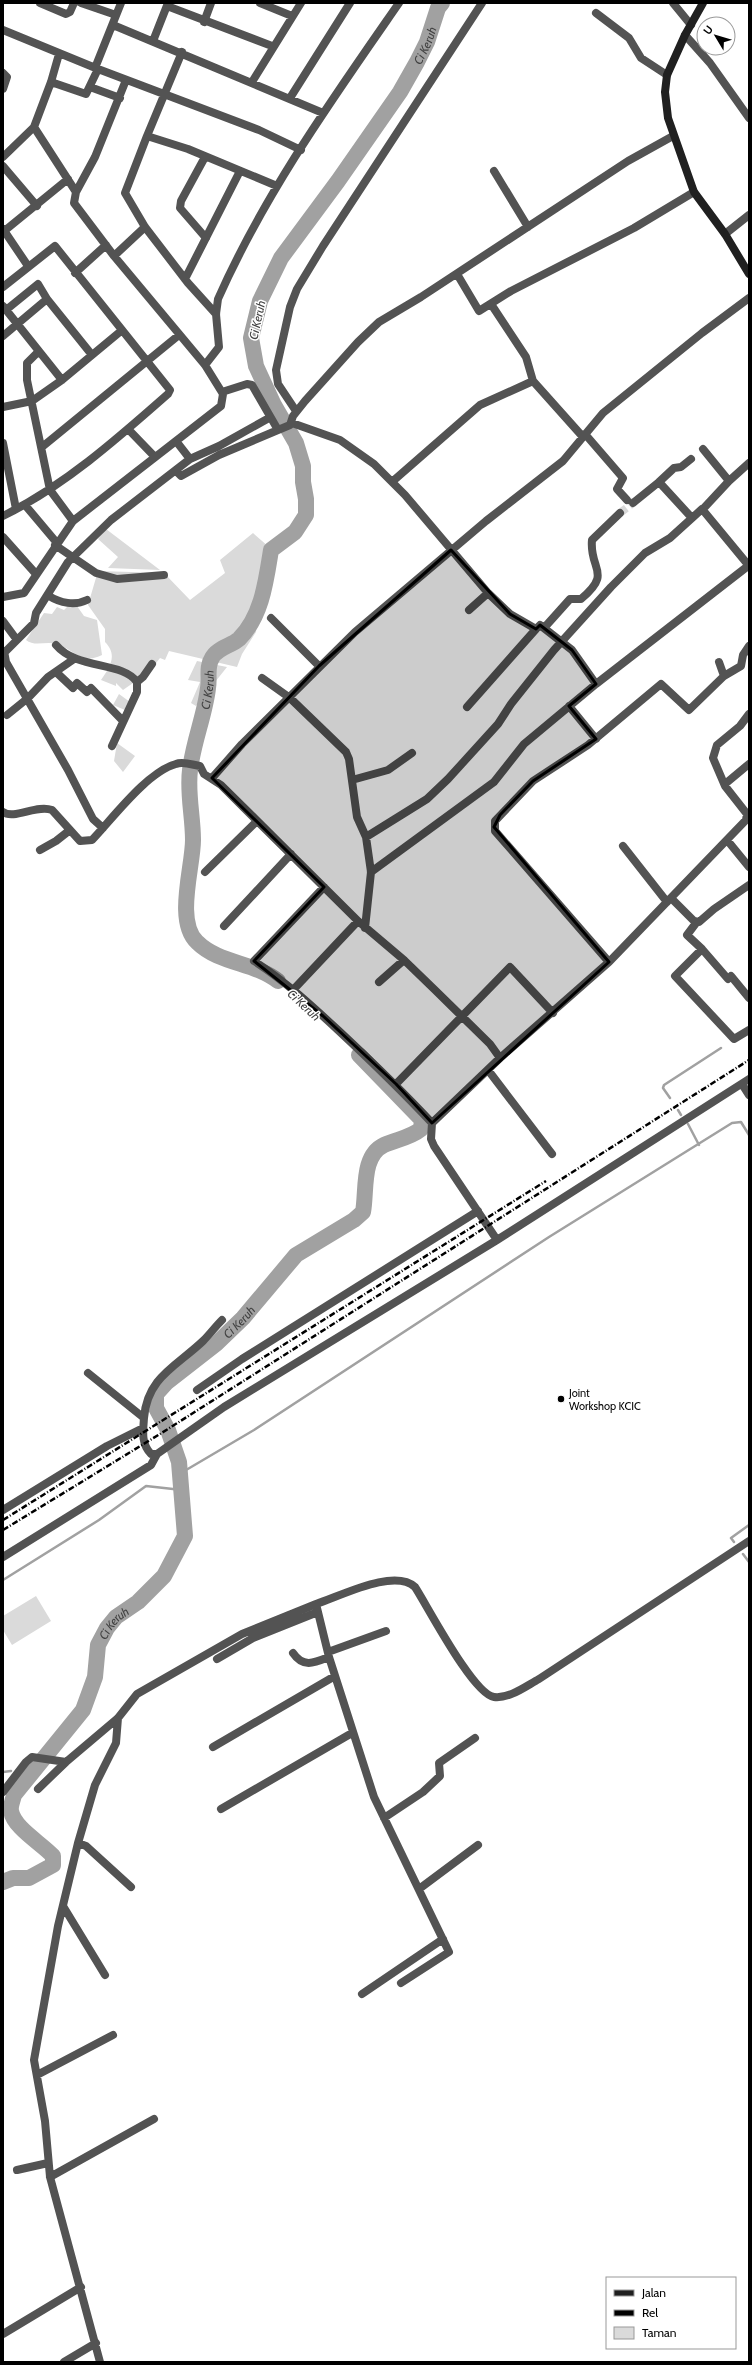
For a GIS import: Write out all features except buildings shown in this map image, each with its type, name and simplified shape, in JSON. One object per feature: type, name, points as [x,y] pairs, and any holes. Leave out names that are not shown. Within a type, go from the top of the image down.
[{"type":"main road","points":[[703,3],[685,35],[667,75],[665,92],[668,118],[673,136],[694,192],[724,234],[749,274]]},
{"type":"street","points":[[40,3],[66,14],[70,12],[74,3]]},
{"type":"street","points":[[81,3],[116,15]]},
{"type":"street","points":[[51,82],[86,94],[90,87],[121,3]]},
{"type":"street","points":[[204,22],[211,3]]},
{"type":"street","points":[[260,3],[292,16]]},
{"type":"street","points":[[290,98],[350,3]]},
{"type":"street","points":[[205,364],[216,353],[219,347],[216,314],[218,299],[223,287],[277,186],[323,113],[398,3]]},
{"type":"street","points":[[296,410],[278,384],[276,370],[290,307],[297,289],[323,246],[482,3]]},
{"type":"street","points":[[673,3],[691,25]]},
{"type":"street","points":[[153,41],[168,4],[204,22],[272,46]]},
{"type":"street","points":[[252,82],[272,46],[299,4]]},
{"type":"street","points":[[596,13],[629,38],[641,58],[667,75]]},
{"type":"street","points":[[113,25],[182,52],[323,113]]},
{"type":"street","points":[[3,30],[96,69],[164,93],[259,130],[301,150]]},
{"type":"street","points":[[685,35],[710,62],[749,118]]},
{"type":"street","points":[[182,52],[146,136],[126,193],[145,227],[184,279],[216,314]]},
{"type":"street","points":[[3,157],[34,127],[51,82],[59,54]]},
{"type":"street","points":[[3,73],[8,77],[3,88]]},
{"type":"street","points":[[3,597],[22,594],[73,521],[221,406],[222,392],[205,364],[114,256],[74,203],[76,192],[95,157],[126,80]]},
{"type":"street","points":[[90,87],[120,98]]},
{"type":"street","points":[[34,127],[76,192]]},
{"type":"street","points":[[146,136],[205,157],[277,186]]},
{"type":"street","points":[[291,424],[296,410],[358,342],[379,322],[457,274],[628,161],[673,136]]},
{"type":"street","points":[[205,157],[181,201],[180,208],[206,238]]},
{"type":"street","points":[[3,166],[37,206]]},
{"type":"street","points":[[184,279],[240,171]]},
{"type":"street","points":[[494,171],[528,227]]},
{"type":"street","points":[[28,266],[3,231],[37,206],[68,179]]},
{"type":"street","points":[[457,274],[479,311],[511,291],[634,228],[694,192]]},
{"type":"street","points":[[724,234],[749,215]]},
{"type":"street","points":[[114,256],[145,227]]},
{"type":"street","points":[[75,273],[106,245]]},
{"type":"street","points":[[3,287],[55,246],[121,331],[170,390],[168,394],[128,429],[50,490],[3,516]]},
{"type":"street","points":[[62,380],[4,308],[38,284],[47,299],[92,355]]},
{"type":"street","points":[[212,778],[242,744],[290,698],[319,666],[451,550],[563,461],[603,413],[702,332],[749,298]]},
{"type":"street","points":[[3,336],[47,299]]},
{"type":"street","points":[[491,304],[526,358],[533,381],[623,478],[617,489],[630,502],[659,482],[674,468],[681,467],[691,459]]},
{"type":"street","points":[[3,407],[32,401],[62,380],[121,331]]},
{"type":"street","points":[[42,447],[179,335]]},
{"type":"street","points":[[39,351],[29,359],[26,369],[32,401],[50,490],[73,521]]},
{"type":"street","points":[[395,479],[480,405],[533,381]]},
{"type":"street","points":[[222,392],[247,384],[252,385],[269,418],[279,430]]},
{"type":"street","points":[[178,473],[190,459],[219,446],[269,418]]},
{"type":"street","points":[[103,828],[93,818],[4,656],[16,640],[34,623],[36,613],[52,598],[75,560],[111,520],[178,473],[291,424],[340,440],[395,479],[451,550],[488,593],[510,614],[540,629],[562,642],[572,650],[596,684]]},
{"type":"street","points":[[128,429],[155,457]]},
{"type":"street","points":[[176,441],[190,459]]},
{"type":"street","points":[[3,443],[16,509]]},
{"type":"street","points":[[703,449],[729,481]]},
{"type":"street","points":[[366,837],[427,799],[448,779],[498,724],[511,704],[562,642],[611,587],[645,553],[670,538],[703,509],[729,481],[749,463]]},
{"type":"street","points":[[659,482],[692,518]]},
{"type":"street","points":[[24,505],[56,544],[75,560],[96,573],[117,579],[164,575]]},
{"type":"street","points":[[371,872],[494,782],[524,744],[596,684],[749,566],[703,509]]},
{"type":"street","points":[[467,707],[570,599],[581,599],[598,579],[599,572],[592,552],[592,540],[620,513]]},
{"type":"street","points":[[3,537],[36,574]]},
{"type":"street","points":[[469,610],[488,593]]},
{"type":"street","points":[[52,598],[80,604],[87,600]]},
{"type":"street","points":[[271,618],[319,666]]},
{"type":"street","points":[[3,621],[16,640]]},
{"type":"street","points":[[56,645],[74,659],[123,672],[137,682],[138,691],[112,746]]},
{"type":"street","points":[[609,962],[498,835],[494,827],[500,815],[533,781],[596,739],[661,684],[689,710],[724,676],[741,666],[743,655],[749,646]]},
{"type":"street","points":[[7,715],[56,672],[74,659]]},
{"type":"street","points":[[719,662],[724,676]]},
{"type":"street","points":[[137,682],[143,677],[152,664]]},
{"type":"street","points":[[56,672],[73,688],[77,683],[87,692],[91,688],[123,721]]},
{"type":"street","points":[[262,678],[290,698],[346,752],[352,780],[357,817],[366,837],[371,872],[365,928]]},
{"type":"street","points":[[569,706],[596,739]]},
{"type":"street","points":[[497,1240],[434,1146],[431,1139],[432,1123],[500,1058],[553,1013],[609,962],[746,820],[747,814],[724,784],[716,767],[714,752],[718,745],[740,726],[749,714]]},
{"type":"street","points":[[352,780],[388,770],[412,753]]},
{"type":"street","points":[[3,812],[10,815],[39,808],[47,808],[52,810],[80,841],[85,842],[92,840],[123,804],[165,768],[177,763],[200,766],[204,774],[212,778],[257,821],[365,928],[404,960],[490,1044],[500,1058]]},
{"type":"street","points":[[724,784],[749,764]]},
{"type":"street","points":[[205,872],[257,821]]},
{"type":"street","points":[[40,850],[56,842],[70,830]]},
{"type":"street","points":[[727,840],[749,867]]},
{"type":"street","points":[[623,846],[669,900],[696,922]]},
{"type":"street","points":[[224,926],[290,854]]},
{"type":"street","points":[[749,885],[714,909],[699,922],[696,922],[687,935],[702,949],[728,979],[731,976],[749,998]]},
{"type":"street","points":[[324,887],[254,961],[293,990],[396,1084],[432,1123]]},
{"type":"street","points":[[293,990],[358,921]]},
{"type":"street","points":[[702,949],[675,976],[734,1039],[749,1030]]},
{"type":"street","points":[[379,982],[404,960]]},
{"type":"street","points":[[396,1084],[462,1018],[510,967],[553,1013]]},
{"type":"street","points":[[488,1070],[552,1154]]},
{"type":"street","points":[[3,1556],[151,1465],[157,1454],[167,1446],[224,1407],[497,1240],[746,1081],[749,1095]]},
{"type":"street","points":[[197,1390],[242,1359],[478,1211]]},
{"type":"street","points":[[157,1454],[151,1454],[148,1451],[143,1437],[147,1395],[164,1374],[204,1340],[222,1320]]},
{"type":"street","points":[[88,1373],[144,1418]]},
{"type":"street","points":[[3,1510],[107,1446],[143,1428]]},
{"type":"street","points":[[217,1659],[253,1638],[317,1608],[383,1581],[409,1581],[415,1587],[475,1684],[494,1697],[504,1696],[539,1679],[749,1541]]},
{"type":"street","points":[[317,1608],[352,1733],[384,1818],[449,1952],[401,1983]]},
{"type":"street","points":[[38,1789],[66,1762],[118,1718],[137,1694],[208,1652],[242,1634],[317,1608]]},
{"type":"street","points":[[293,1653],[300,1663],[305,1664],[386,1631]]},
{"type":"street","points":[[213,1747],[335,1676]]},
{"type":"street","points":[[100,2362],[54,2175],[48,2163],[40,2074],[34,2060],[63,1906],[82,1844],[95,1785],[116,1743],[118,1718]]},
{"type":"street","points":[[220,1808],[352,1733]]},
{"type":"street","points":[[384,1818],[432,1785],[440,1776],[439,1763],[474,1738]]},
{"type":"street","points":[[3,1792],[26,1762],[36,1756],[66,1762]]},
{"type":"street","points":[[82,1844],[131,1886]]},
{"type":"street","points":[[419,1889],[478,1845]]},
{"type":"street","points":[[63,1906],[105,1975]]},
{"type":"street","points":[[362,1994],[443,1939]]},
{"type":"street","points":[[40,2074],[113,2034]]},
{"type":"street","points":[[54,2175],[154,2119]]},
{"type":"street","points":[[17,2170],[48,2163]]},
{"type":"street","points":[[3,2334],[81,2287]]},
{"type":"street","points":[[64,2362],[96,2343]]},
{"type":"highlighted area","points":[[451,550],[510,614],[536,629],[540,625],[572,650],[596,684],[569,706],[596,739],[533,781],[500,815],[494,827],[609,962],[432,1123],[396,1084],[323,1016],[254,961],[324,887],[212,778],[319,666]]},
{"type":"green space","points":[[106,529],[160,570],[108,568],[118,557],[98,539]]},
{"type":"green space","points":[[253,533],[277,554],[259,606],[256,632],[242,654],[237,667],[169,651],[165,660],[160,658],[139,685],[133,683],[123,690],[116,683],[116,686],[101,680],[110,666],[112,656],[109,647],[105,642],[105,629],[88,605],[98,571],[164,573],[190,600],[225,573],[220,560]]},
{"type":"green space","points":[[71,603],[77,606],[84,616],[97,620],[102,655],[95,658],[82,657],[56,644],[36,644],[26,640],[44,613],[52,614],[57,607],[64,610]]},
{"type":"green space","points":[[197,661],[227,667],[196,706],[191,703],[200,682],[188,680]]},
{"type":"green space","points":[[119,694],[130,702],[125,710],[113,705]]},
{"type":"green space","points":[[117,743],[135,756],[123,772],[114,761]]},
{"type":"green space","points":[[36,1596],[51,1621],[12,1645],[3,1630],[3,1616]]},
{"type":"waterway","name":"Ci Keruh","points":[[278,981],[258,970],[216,955],[197,942],[191,933],[187,921],[186,908],[193,840],[189,779],[194,749],[206,698],[210,661],[217,652],[239,639],[247,630],[262,598],[271,550],[295,532],[306,515],[303,466],[296,443],[274,405],[256,366],[251,338],[260,301],[281,258],[338,181],[400,92],[427,42],[438,8],[442,3]]},
{"type":"waterway","points":[[670,1098],[663,1088],[664,1085],[721,1048]]},
{"type":"waterway","name":"Ci Keruh","points":[[3,1882],[13,1878],[29,1878],[53,1865],[53,1856],[22,1829],[13,1817],[11,1805],[14,1795],[83,1710],[95,1677],[98,1645],[107,1628],[116,1617],[138,1602],[164,1576],[185,1536],[179,1462],[168,1430],[156,1408],[156,1394],[166,1383],[216,1344],[243,1318],[296,1255],[354,1220],[363,1212],[366,1175],[368,1165],[372,1157],[377,1150],[384,1145],[408,1136],[421,1129],[422,1120],[359,1055]]},
{"type":"waterway","points":[[678,1110],[681,1115]]},
{"type":"waterway","points":[[181,1473],[254,1430],[549,1237],[732,1123],[741,1122],[749,1135]]},
{"type":"waterway","points":[[688,1124],[699,1145]]},
{"type":"waterway","points":[[3,1580],[99,1520],[146,1486],[182,1490]]},
{"type":"waterway","points":[[734,1542],[731,1538],[749,1525]]},
{"type":"waterway","points":[[743,1554],[749,1562]]},
{"type":"waterway","points":[[3,1772],[11,1771]]},
{"type":"waterway","name":"Ci Keruh","points":[[22,1776],[27,1779]]},
{"type":"tunnel","points":[[620,513],[633,503],[627,500]]},
{"type":"railway","points":[[3,1530],[160,1434],[749,1060]]},
{"type":"railway","points":[[3,1520],[546,1181]]},
{"type":"place","name":"Joint Workshop KCIC","points":[[561,1399]]}]
